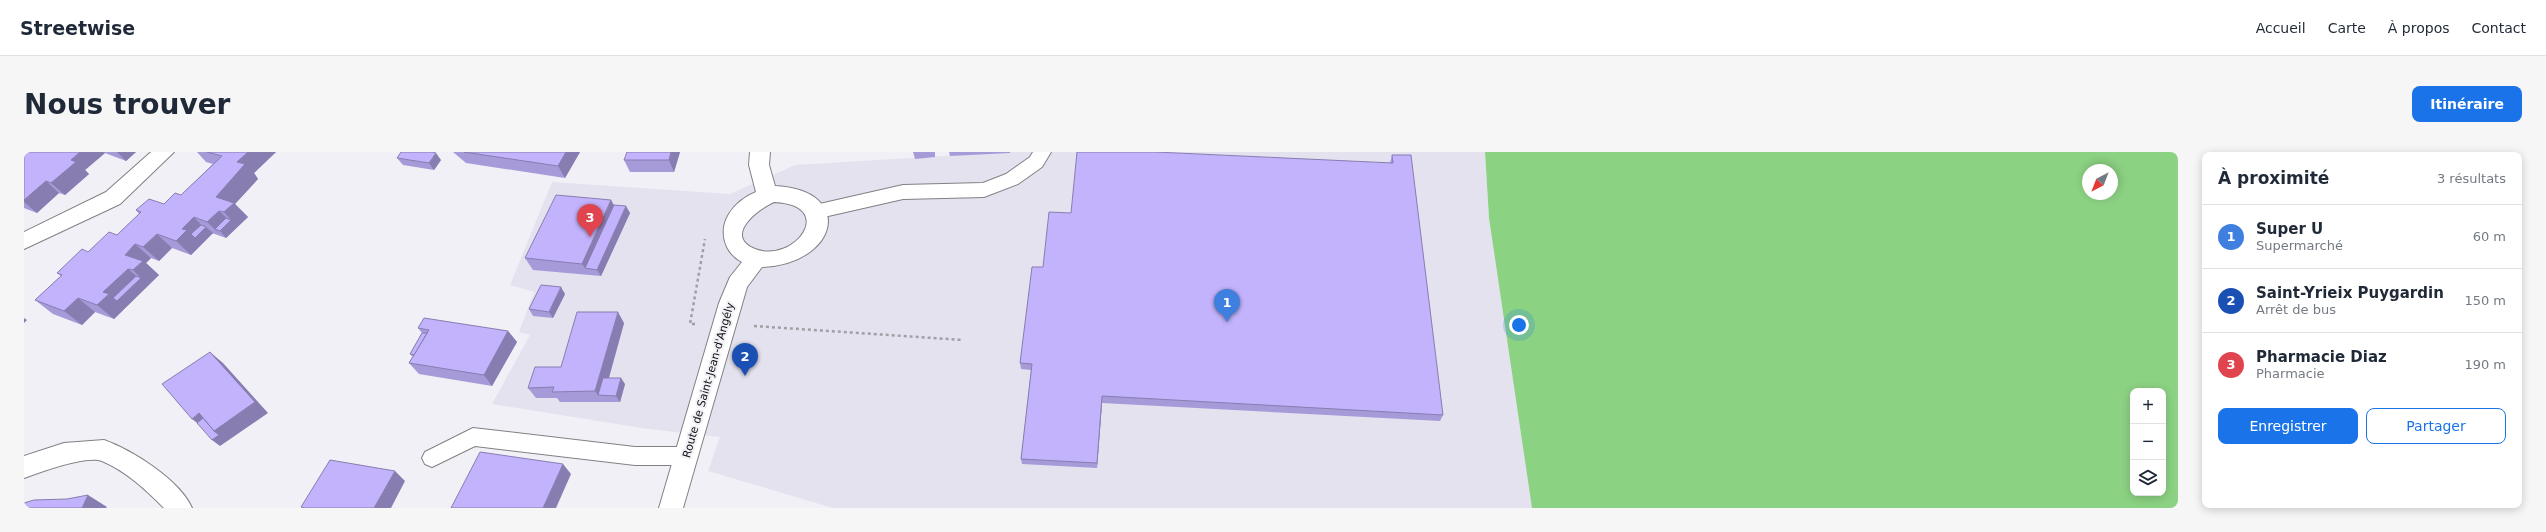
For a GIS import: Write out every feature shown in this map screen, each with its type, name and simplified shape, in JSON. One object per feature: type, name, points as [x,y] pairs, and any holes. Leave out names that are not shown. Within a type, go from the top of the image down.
[{"type":"main road","points":[[24,241],[113,198],[164,152]]},
{"type":"main road","points":[[760,152],[760,165],[767,196]]},
{"type":"main road","points":[[786,194],[799,197],[809,203],[815,212],[818,222],[816,232],[798,252],[771,260],[745,254],[737,246],[732,236],[733,225],[737,215],[746,205],[767,196],[786,194]]},
{"type":"main road","name":"Route de Saint-Jean-d'Angély","points":[[671,508],[723,324],[738,284],[757,258]]},
{"type":"main road","points":[[24,467],[64,453],[104,450],[150,478],[180,508]]},
{"type":"lane","points":[[815,212],[902,192],[984,190],[1012,179],[1036,162],[1042,152]]},
{"type":"lane","points":[[432,458],[473,436],[635,456],[686,456]]},
{"type":"path","points":[[704,242],[690,324],[723,324],[963,340]]},
{"type":"shaded area","points":[[1010,152],[1485,152],[1489,218],[1532,508],[833,508],[708,471],[720,437],[648,429],[492,404],[530,335],[519,332],[534,292],[510,285],[552,182],[730,194],[795,165]]},
{"type":"green space","points":[[1485,152],[2178,152],[2178,508],[1532,508],[1489,218]]},
{"type":"building","points":[[27,152],[80,152],[71,160],[76,162],[51,183],[46,181],[24,200],[24,154]]},
{"type":"building","points":[[207,152],[248,152],[237,162],[245,164],[216,197],[234,203],[224,212],[219,211],[207,222],[194,217],[182,229],[187,230],[176,241],[157,234],[143,247],[135,244],[125,255],[143,261],[133,270],[128,269],[103,292],[109,294],[97,305],[78,298],[64,311],[35,300],[62,275],[57,273],[82,249],[88,252],[109,232],[117,235],[141,212],[136,210],[149,199],[164,204],[175,193],[181,195],[222,156]]},
{"type":"building","points":[[401,152],[436,153],[429,163],[397,158]]},
{"type":"building","points":[[464,152],[566,152],[558,166]]},
{"type":"building","points":[[627,152],[671,152],[669,160],[624,160]]},
{"type":"building","points":[[1077,152],[1155,152],[1393,163],[1392,155],[1411,155],[1443,415],[1102,396],[1097,463],[1021,459],[1032,364],[1020,363],[1032,267],[1043,267],[1049,212],[1071,213]]},
{"type":"building","points":[[556,195],[611,200],[582,264],[525,258]]},
{"type":"building","points":[[614,205],[626,206],[597,270],[585,268]]},
{"type":"building","points":[[226,218],[231,220],[220,231],[215,229]]},
{"type":"building","points":[[201,225],[206,227],[195,238],[191,234]]},
{"type":"building","points":[[136,276],[141,278],[117,301],[113,298]]},
{"type":"building","points":[[541,285],[561,287],[549,312],[529,309]]},
{"type":"building","points":[[577,312],[618,312],[595,391],[552,392],[554,387],[528,388],[535,367],[561,367]]},
{"type":"building","points":[[424,318],[508,331],[484,375],[409,363],[429,330],[418,328]]},
{"type":"building","points":[[422,333],[427,333],[414,355],[410,354]]},
{"type":"building","points":[[210,352],[255,402],[214,431],[199,413],[192,419],[162,384]]},
{"type":"building","points":[[603,378],[621,378],[616,396],[598,395]]},
{"type":"building","points":[[203,418],[219,435],[212,440],[197,423]]},
{"type":"building","points":[[480,452],[563,464],[543,508],[451,508]]},
{"type":"building","points":[[330,460],[395,471],[374,508],[301,507]]},
{"type":"building","points":[[88,495],[82,508],[24,508],[24,503],[34,500],[67,499]]},
{"type":"place","name":"Pharmacie Diaz","points":[[590,237]]},
{"type":"place","name":"Super U","points":[[1227,322]]},
{"type":"place","name":"Saint-Yrieix Puygardin","points":[[745,376]]}]
